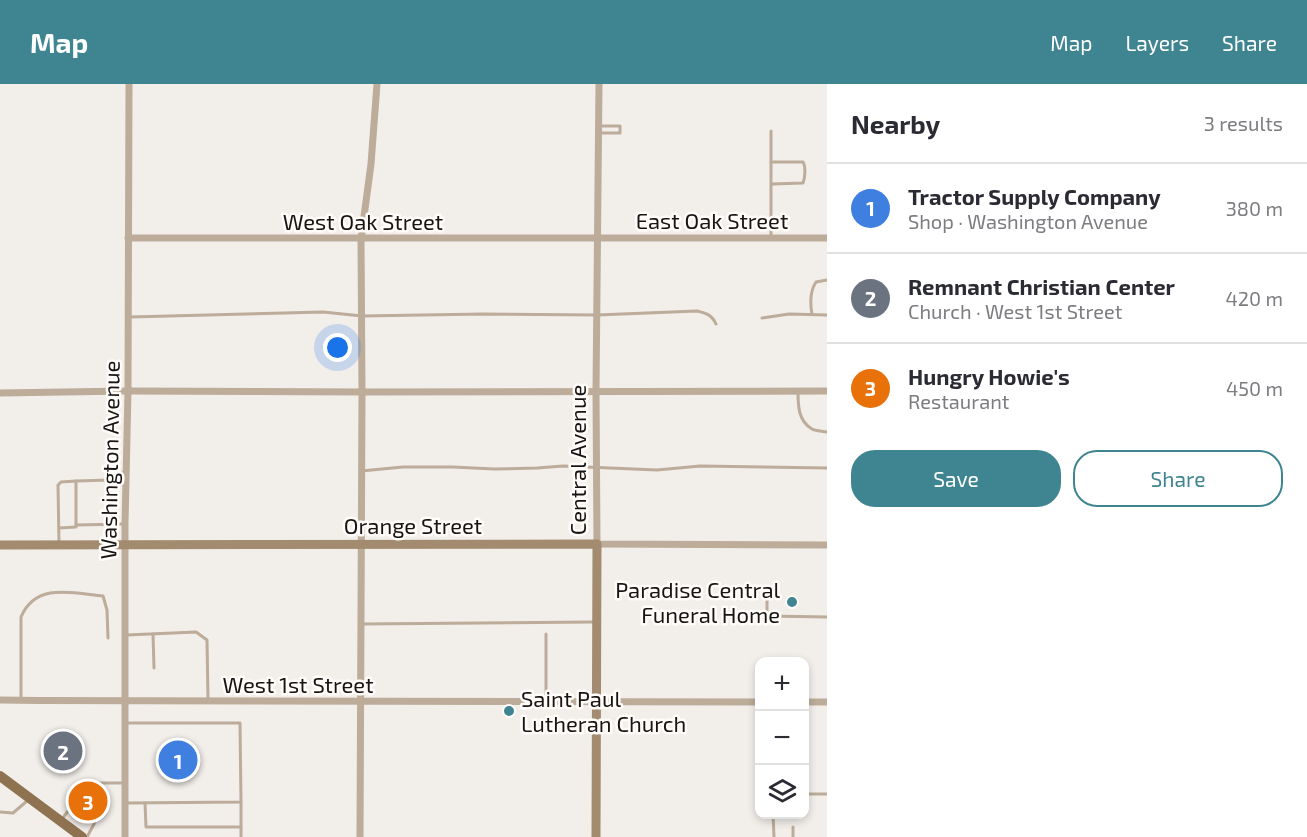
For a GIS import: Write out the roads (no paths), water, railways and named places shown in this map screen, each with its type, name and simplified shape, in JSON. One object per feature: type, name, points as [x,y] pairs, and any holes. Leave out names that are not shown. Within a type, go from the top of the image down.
[{"type":"main road","points":[[0,777],[82,837]]},
{"type":"street","name":"Washington Avenue","points":[[125,837],[125,485],[128,391],[129,84]]},
{"type":"street","points":[[360,837],[361,239],[371,164],[377,84]]},
{"type":"street","name":"Central Avenue","points":[[596,837],[599,84]]},
{"type":"street","name":"West Oak Street","points":[[128,238],[598,238]]},
{"type":"street","name":"East Oak Street","points":[[598,238],[827,238]]},
{"type":"street","points":[[0,393],[827,391]]},
{"type":"street","name":"Orange Street","points":[[0,545],[827,545]]},
{"type":"street","name":"West 1st Street","points":[[0,700],[755,702]]},
{"type":"street","points":[[809,702],[827,702]]},
{"type":"lane","points":[[620,126],[620,133],[599,129],[620,126]]},
{"type":"lane","points":[[771,131],[771,238]]},
{"type":"lane","points":[[771,162],[803,162],[804,165],[803,183],[771,184]]},
{"type":"lane","points":[[812,314],[810,304],[812,288],[816,282],[827,280]]},
{"type":"lane","points":[[128,317],[323,312],[362,316],[597,315],[697,311],[706,313],[713,318],[716,324]]},
{"type":"lane","points":[[762,318],[789,314],[827,315]]},
{"type":"lane","points":[[798,391],[801,417],[812,429],[827,432]]},
{"type":"lane","points":[[361,471],[403,467],[494,469],[563,466],[657,470],[700,466],[827,468]]},
{"type":"lane","points":[[111,480],[126,471]]},
{"type":"lane","points":[[59,545],[58,485],[61,482],[111,480],[125,485]]},
{"type":"lane","points":[[76,481],[76,525]]},
{"type":"lane","points":[[59,528],[74,528],[76,525],[125,524]]},
{"type":"lane","points":[[21,700],[21,617],[32,601],[43,594],[56,591],[102,596],[107,610],[108,638]]},
{"type":"lane","points":[[767,595],[768,616],[827,617]]},
{"type":"lane","points":[[360,624],[596,622]]},
{"type":"lane","points":[[125,635],[196,632],[207,640],[208,702]]},
{"type":"lane","points":[[153,634],[154,668]]},
{"type":"lane","points":[[546,634],[546,701]]},
{"type":"lane","points":[[125,723],[240,723],[241,837]]},
{"type":"lane","points":[[61,821],[81,787],[100,783],[125,783]]},
{"type":"lane","points":[[87,837],[96,818],[97,791],[96,786],[93,785]]},
{"type":"lane","points":[[809,794],[827,794]]},
{"type":"lane","points":[[0,812],[13,813],[30,798]]},
{"type":"lane","points":[[125,803],[241,802]]},
{"type":"lane","points":[[145,803],[146,827],[241,827]]},
{"type":"lane","points":[[773,819],[774,837]]},
{"type":"lane","points":[[794,827],[794,837]]},
{"type":"place","name":"Paradise Central Funeral Home","points":[[792,602]]},
{"type":"place","name":"Saint Paul Lutheran Church","points":[[509,711]]},
{"type":"place","name":"Remnant Christian Center","points":[[63,751]]},
{"type":"place","name":"Tractor Supply Company","points":[[178,760]]},
{"type":"place","name":"Hungry Howie's","points":[[88,801]]}]
